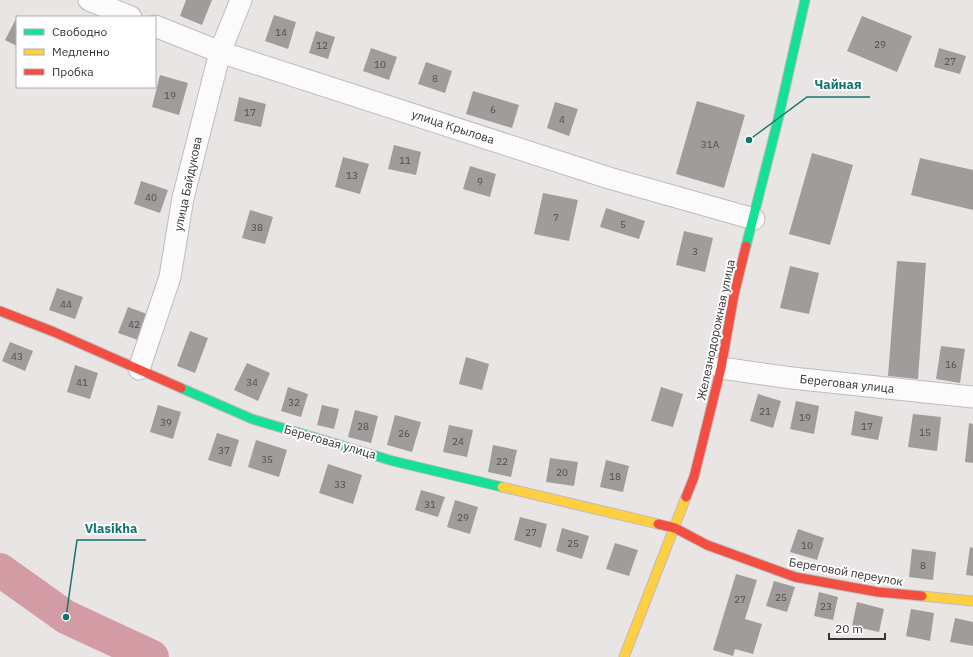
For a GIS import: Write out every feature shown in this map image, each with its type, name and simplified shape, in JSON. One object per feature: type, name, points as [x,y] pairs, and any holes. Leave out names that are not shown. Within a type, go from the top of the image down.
[{"type":"street","points":[[89,0],[129,16]]},
{"type":"street","name":"улица Байдукова","points":[[139,369],[170,277],[183,198],[220,52],[241,0]]},
{"type":"street","name":"Железнодорожная улица","points":[[624,657],[694,477],[721,368],[734,295],[754,219],[805,0]]},
{"type":"street","name":"улица Крылова","points":[[156,26],[220,52],[609,178],[754,219]]},
{"type":"street","name":"Береговая улица","points":[[0,311],[54,332],[252,419],[267,424],[393,461],[675,528]]},
{"type":"street","name":"Береговая улица","points":[[721,368],[792,378],[973,397]]},
{"type":"street","name":"Береговой переулок","points":[[675,528],[707,545],[795,577],[878,592],[973,601]]},
{"type":"building","points":[[186,0],[212,0],[202,25],[180,16]]},
{"type":"building","points":[[274,15],[296,22],[288,49],[265,41]]},
{"type":"building","points":[[862,16],[912,36],[897,72],[847,51]]},
{"type":"building","points":[[16,19],[16,46],[5,40]]},
{"type":"building","points":[[316,31],[335,37],[328,59],[309,53]]},
{"type":"building","points":[[371,48],[397,57],[389,80],[363,71]]},
{"type":"building","points":[[939,48],[966,56],[960,74],[934,67]]},
{"type":"building","points":[[426,62],[452,71],[445,93],[418,84]]},
{"type":"building","points":[[160,75],[188,83],[179,115],[152,107]]},
{"type":"building","points":[[473,91],[519,105],[512,128],[466,114]]},
{"type":"building","points":[[239,97],[266,104],[261,127],[234,121]]},
{"type":"building","points":[[697,101],[745,115],[724,188],[676,174]]},
{"type":"building","points":[[555,102],[578,109],[569,136],[547,128]]},
{"type":"building","points":[[394,145],[421,152],[416,175],[388,169]]},
{"type":"building","points":[[812,153],[853,165],[830,245],[789,234]]},
{"type":"building","points":[[343,157],[369,164],[360,194],[335,187]]},
{"type":"building","points":[[920,158],[973,170],[973,210],[911,195]]},
{"type":"building","points":[[470,166],[496,174],[490,197],[463,189]]},
{"type":"building","points":[[141,181],[168,190],[160,213],[134,204]]},
{"type":"building","points":[[543,193],[578,200],[569,241],[534,234]]},
{"type":"building","points":[[606,208],[645,221],[639,239],[600,227]]},
{"type":"building","points":[[250,210],[273,217],[265,244],[242,238]]},
{"type":"building","points":[[684,231],[713,238],[705,272],[676,265]]},
{"type":"building","points":[[897,261],[926,263],[918,379],[888,376]]},
{"type":"building","points":[[790,266],[819,273],[809,314],[780,308]]},
{"type":"building","points":[[57,288],[83,297],[75,319],[49,310]]},
{"type":"building","points":[[128,307],[150,315],[141,341],[118,333]]},
{"type":"building","points":[[190,331],[208,338],[195,373],[177,366]]},
{"type":"building","points":[[10,342],[33,351],[25,371],[2,361]]},
{"type":"building","points":[[941,346],[965,349],[960,383],[936,379]]},
{"type":"building","points":[[466,357],[489,364],[482,390],[459,384]]},
{"type":"building","points":[[247,363],[270,373],[258,401],[234,390]]},
{"type":"building","points":[[75,365],[98,373],[90,399],[67,392]]},
{"type":"building","points":[[288,387],[308,394],[301,417],[281,411]]},
{"type":"building","points":[[661,387],[683,394],[673,427],[651,421]]},
{"type":"building","points":[[758,394],[781,401],[773,428],[750,421]]},
{"type":"building","points":[[796,401],[819,406],[814,434],[790,429]]},
{"type":"building","points":[[158,405],[181,412],[173,439],[150,432]]},
{"type":"building","points":[[322,405],[339,409],[334,429],[317,425]]},
{"type":"building","points":[[355,410],[378,416],[371,443],[348,437]]},
{"type":"building","points":[[855,411],[883,417],[878,440],[851,435]]},
{"type":"building","points":[[913,414],[941,417],[937,451],[908,447]]},
{"type":"building","points":[[395,415],[421,422],[412,452],[387,445]]},
{"type":"building","points":[[969,423],[973,424],[973,463],[965,462]]},
{"type":"building","points":[[449,425],[473,430],[467,457],[443,452]]},
{"type":"building","points":[[217,433],[239,440],[231,467],[208,460]]},
{"type":"building","points":[[256,440],[287,450],[279,477],[248,467]]},
{"type":"building","points":[[493,445],[517,450],[511,477],[488,472]]},
{"type":"building","points":[[550,458],[578,462],[574,486],[546,482]]},
{"type":"building","points":[[606,460],[629,466],[623,492],[600,487]]},
{"type":"building","points":[[328,464],[362,475],[353,504],[319,493]]},
{"type":"building","points":[[421,490],[445,497],[438,517],[415,510]]},
{"type":"building","points":[[455,500],[478,507],[470,534],[447,527]]},
{"type":"building","points":[[520,517],[547,524],[541,548],[514,540]]},
{"type":"building","points":[[562,528],[589,536],[582,559],[556,551]]},
{"type":"building","points":[[798,529],[824,538],[817,560],[790,552]]},
{"type":"building","points":[[615,543],[638,550],[629,576],[606,569]]},
{"type":"building","points":[[970,547],[973,548],[973,576],[966,575]]},
{"type":"building","points":[[912,549],[936,552],[933,580],[909,577]]},
{"type":"building","points":[[736,574],[757,580],[745,619],[762,624],[753,654],[735,649],[733,656],[713,650]]},
{"type":"building","points":[[774,581],[795,587],[787,612],[766,606]]},
{"type":"building","points":[[819,592],[838,597],[833,620],[814,616]]},
{"type":"building","points":[[857,602],[884,609],[879,632],[852,626]]},
{"type":"building","points":[[911,609],[934,613],[930,641],[906,636]]},
{"type":"building","points":[[955,618],[973,622],[973,646],[950,642]]},
{"type":"waterway","points":[[0,570],[66,617],[152,657]]},
{"type":"traffic: fast","points":[[746,246],[777,124],[805,0]]},
{"type":"traffic: fast","points":[[181,388],[252,419],[393,461],[502,487]]},
{"type":"traffic: slow","points":[[502,487],[658,524]]},
{"type":"traffic: slow","points":[[624,657],[686,497]]},
{"type":"traffic: slow","points":[[922,596],[973,601]]},
{"type":"traffic: jam","points":[[686,497],[694,477],[721,368],[734,295],[746,246]]},
{"type":"traffic: jam","points":[[0,311],[54,332],[181,388]]},
{"type":"traffic: jam","points":[[658,524],[675,528],[707,545],[795,577],[878,592],[922,596]]},
{"type":"place","name":"Чайная","points":[[749,140]]},
{"type":"place","name":"Vlasikha","points":[[66,617]]}]
